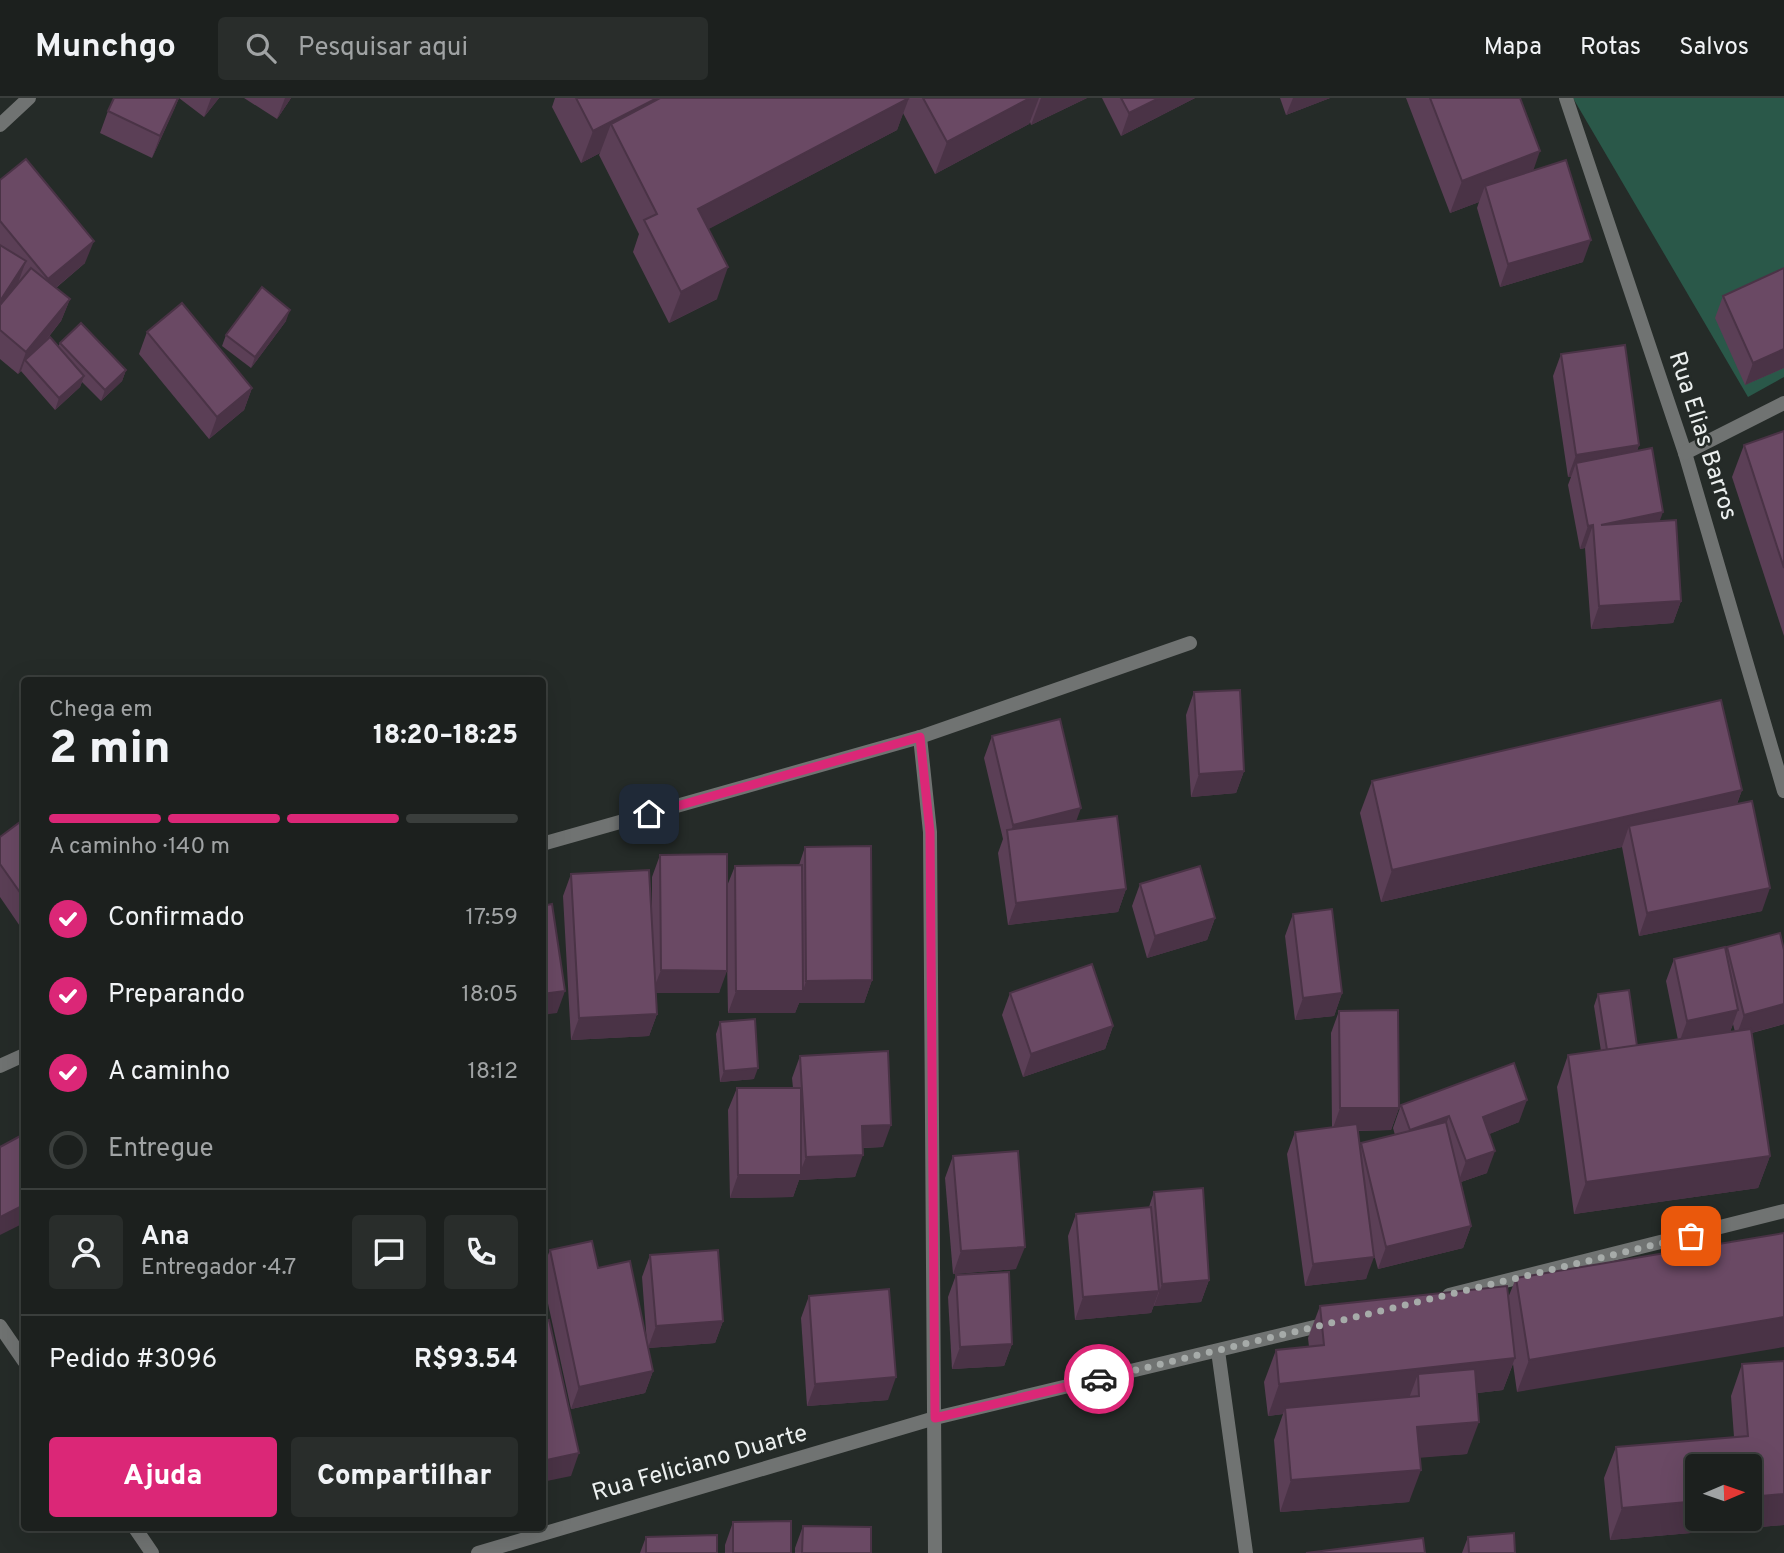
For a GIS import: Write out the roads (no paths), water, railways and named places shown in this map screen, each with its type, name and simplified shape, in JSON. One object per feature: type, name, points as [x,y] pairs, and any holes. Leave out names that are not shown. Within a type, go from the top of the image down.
[{"type":"street","points":[[0,125],[29,98]]},
{"type":"street","name":"Rua Elias Barros","points":[[1566,98],[1685,453],[1784,792]]},
{"type":"street","points":[[1685,453],[1784,403]]},
{"type":"street","points":[[546,843],[920,737],[1190,643]]},
{"type":"street","points":[[920,737],[930,832],[935,1553]]},
{"type":"street","points":[[0,1066],[21,1056]]},
{"type":"street","points":[[1434,1298],[1784,1211]]},
{"type":"street","name":"Rua Feliciano Duarte","points":[[478,1553],[935,1418],[1339,1321]]},
{"type":"street","points":[[0,1326],[21,1358]]},
{"type":"street","points":[[1218,1351],[1247,1553]]},
{"type":"street","points":[[137,1531],[152,1553]]}]
